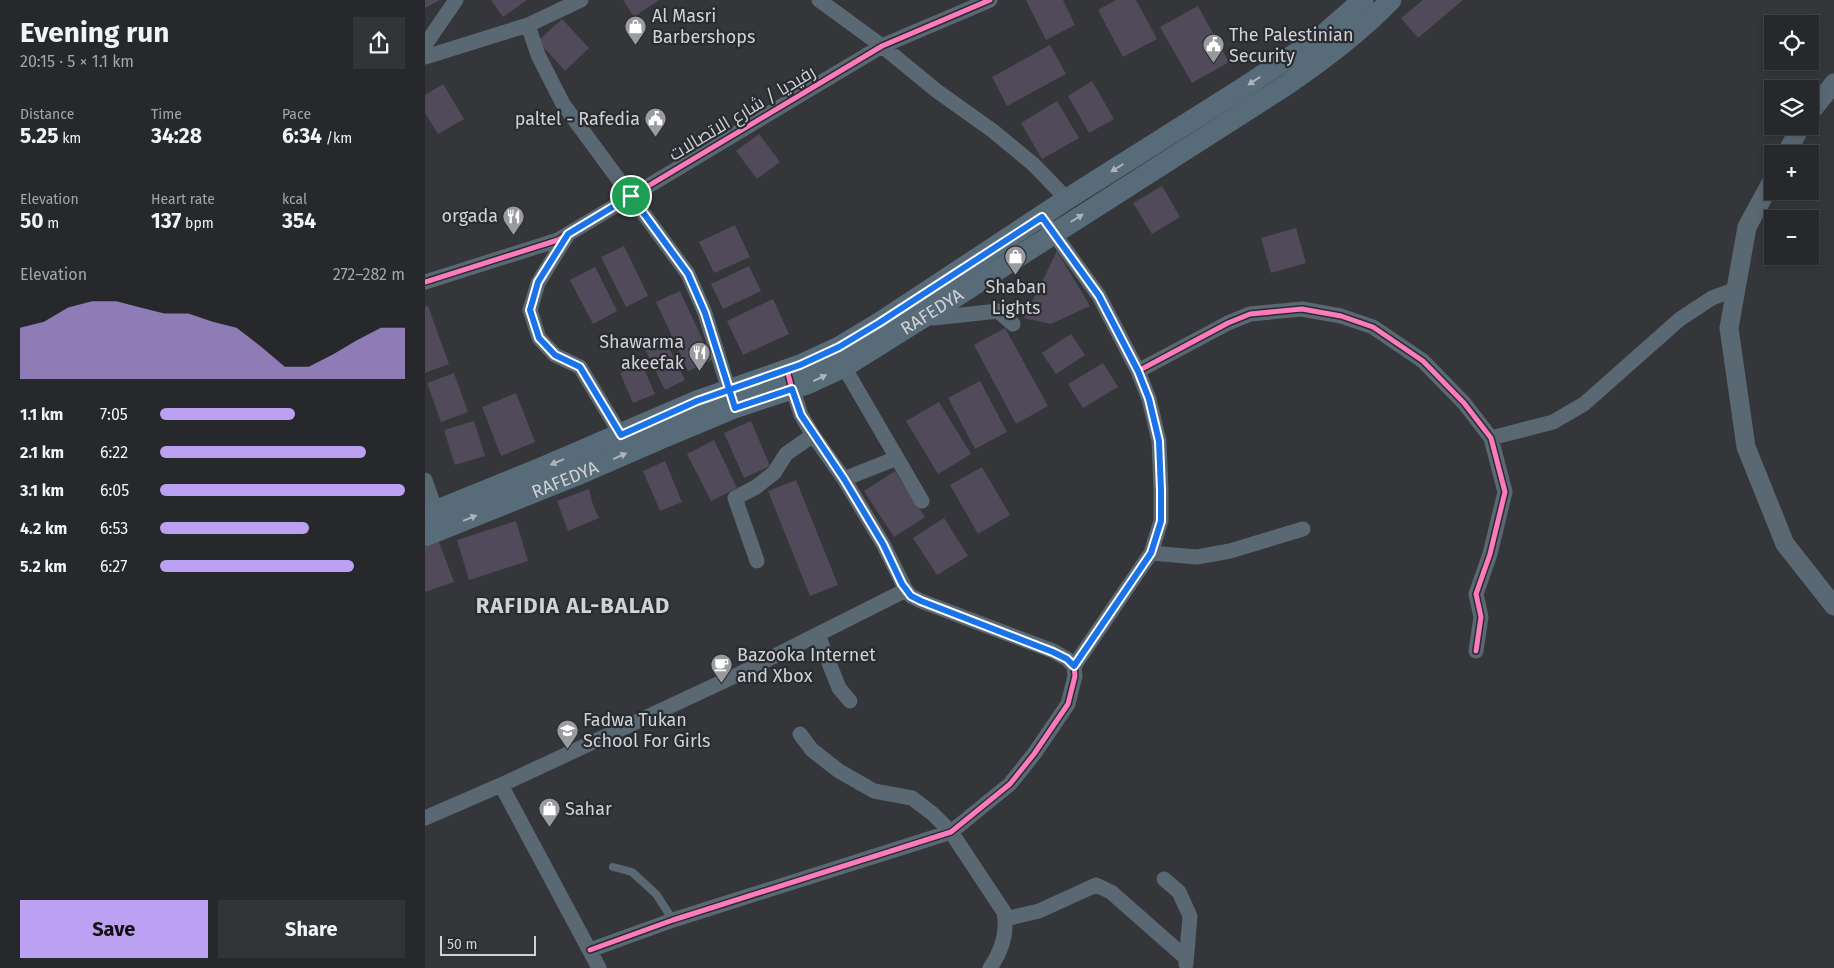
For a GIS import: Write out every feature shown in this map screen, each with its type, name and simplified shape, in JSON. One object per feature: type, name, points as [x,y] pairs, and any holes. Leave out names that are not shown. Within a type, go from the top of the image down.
[{"type":"main road","name":"RAFEDYA","points":[[425,536],[577,475],[662,438],[732,399],[789,379],[844,367],[927,315],[1048,225],[1067,200],[1321,37],[1363,0]]},
{"type":"main road","name":"RAFEDYA","points":[[789,379],[800,365],[839,347],[1288,84],[1335,51],[1391,0]]},
{"type":"main road","name":"RAFEDYA","points":[[430,513],[621,435],[697,401],[732,399]]},
{"type":"street","points":[[425,45],[456,0]]},
{"type":"street","points":[[425,57],[528,25],[581,0]]},
{"type":"street","points":[[819,0],[882,46],[937,91],[993,131],[1033,164],[1067,200]]},
{"type":"street","name":"رفيديا / شارع الاتصالات","points":[[425,282],[558,240],[882,46],[990,0]]},
{"type":"street","points":[[528,25],[538,55],[563,104],[688,274],[705,313],[732,399]]},
{"type":"street","points":[[1819,101],[1834,82]]},
{"type":"street","points":[[1764,196],[1747,227],[1729,328],[1746,447],[1785,544],[1834,606]]},
{"type":"street","points":[[1048,225],[1099,296],[1138,371],[1149,399],[1159,441],[1161,521],[1151,553],[1074,666]]},
{"type":"street","points":[[568,234],[538,282],[530,310],[539,338],[555,355],[580,367],[621,435]]},
{"type":"street","points":[[1491,438],[1553,422],[1584,404],[1680,319],[1712,298],[1736,289]]},
{"type":"street","points":[[1138,371],[1228,323],[1250,314],[1302,309],[1341,316],[1373,327],[1423,361],[1464,403],[1491,438],[1505,492],[1490,554],[1476,594],[1481,617],[1476,651]]},
{"type":"street","points":[[927,315],[935,318],[998,311],[1013,324]]},
{"type":"street","points":[[844,367],[922,501]]},
{"type":"street","points":[[590,950],[673,920],[951,832],[1010,784],[1034,754],[1068,704],[1075,676],[1074,666],[1067,659],[911,596],[906,590],[883,544],[844,479],[801,415],[789,379]]},
{"type":"street","points":[[757,562],[735,498],[756,487],[773,472],[787,454],[813,435]]},
{"type":"street","points":[[844,479],[897,458]]},
{"type":"street","points":[[425,480],[430,513]]},
{"type":"street","points":[[1151,553],[1197,557],[1230,551],[1303,529]]},
{"type":"street","points":[[425,818],[501,785],[737,675],[906,590]]},
{"type":"street","points":[[818,634],[839,688],[850,701]]},
{"type":"street","points":[[800,734],[812,750],[839,771],[874,791],[913,798],[951,832],[1001,905],[1005,919],[1003,944],[991,968]]},
{"type":"street","points":[[501,785],[599,968]]},
{"type":"street","points":[[1164,879],[1179,892],[1189,916],[1186,963]]},
{"type":"street","points":[[1005,919],[1039,911],[1097,885],[1111,892],[1186,963]]},
{"type":"lane","points":[[613,866],[632,872],[656,894],[673,920]]},
{"type":"building","points":[[425,0],[440,0],[425,8]]},
{"type":"building","points":[[491,0],[527,0],[503,17]]},
{"type":"building","points":[[623,0],[659,0],[634,17]]},
{"type":"building","points":[[1026,0],[1063,0],[1075,25],[1046,40]]},
{"type":"building","points":[[1116,0],[1136,0],[1157,39],[1123,57],[1098,10]]},
{"type":"building","points":[[1423,0],[1463,0],[1418,38],[1401,18]]},
{"type":"building","points":[[1198,6],[1229,62],[1192,83],[1160,27]]},
{"type":"building","points":[[562,19],[589,48],[565,71],[538,41]]},
{"type":"building","points":[[1050,45],[1066,74],[1007,106],[992,77]]},
{"type":"building","points":[[1092,81],[1114,119],[1089,133],[1068,96]]},
{"type":"building","points":[[443,84],[464,119],[438,134],[425,113],[425,95]]},
{"type":"building","points":[[1057,101],[1079,138],[1042,159],[1021,123]]},
{"type":"building","points":[[759,134],[780,162],[757,179],[736,151]]},
{"type":"building","points":[[1162,186],[1180,217],[1152,234],[1133,203]]},
{"type":"building","points":[[735,225],[750,257],[714,273],[699,242]]},
{"type":"building","points":[[1296,228],[1306,263],[1271,273],[1261,238]]},
{"type":"building","points":[[624,246],[648,296],[626,307],[601,257]]},
{"type":"building","points":[[1057,251],[1090,306],[1051,324],[1024,318]]},
{"type":"building","points":[[749,266],[761,291],[723,309],[711,284]]},
{"type":"building","points":[[595,267],[617,311],[593,324],[570,280]]},
{"type":"building","points":[[680,291],[712,360],[688,371],[656,302]]},
{"type":"building","points":[[773,299],[789,334],[743,355],[727,321]]},
{"type":"building","points":[[428,306],[449,364],[425,373],[425,307]]},
{"type":"building","points":[[1005,328],[1048,406],[1016,424],[974,345]]},
{"type":"building","points":[[1071,334],[1085,355],[1056,374],[1042,353]]},
{"type":"building","points":[[663,336],[685,380],[665,390],[643,345]]},
{"type":"building","points":[[1103,363],[1118,387],[1083,408],[1068,384]]},
{"type":"building","points":[[642,364],[655,394],[633,403],[620,373]]},
{"type":"building","points":[[454,373],[468,412],[441,422],[427,383]]},
{"type":"building","points":[[980,381],[1007,432],[975,449],[948,398]]},
{"type":"building","points":[[516,393],[535,442],[501,456],[482,407]]},
{"type":"building","points":[[939,402],[971,454],[938,474],[906,421]]},
{"type":"building","points":[[474,421],[485,456],[455,465],[444,430]]},
{"type":"building","points":[[751,421],[770,466],[744,478],[724,433]]},
{"type":"building","points":[[714,440],[737,488],[711,501],[687,454]]},
{"type":"building","points":[[665,461],[682,502],[660,511],[643,471]]},
{"type":"building","points":[[982,467],[1010,515],[978,534],[950,485]]},
{"type":"building","points":[[895,471],[925,517],[894,537],[864,491]]},
{"type":"building","points":[[796,480],[838,585],[810,596],[768,491]]},
{"type":"building","points":[[589,489],[599,518],[568,531],[557,501]]},
{"type":"building","points":[[944,518],[968,556],[937,575],[913,538]]},
{"type":"building","points":[[516,521],[528,561],[469,580],[457,540]]},
{"type":"building","points":[[439,542],[454,582],[425,592],[425,547]]},
{"type":"cycle path","points":[[425,282],[558,240],[882,46],[990,0]]},
{"type":"cycle path","points":[[1138,371],[1228,323],[1250,314],[1302,309],[1341,316],[1373,327],[1423,361],[1464,403],[1491,438],[1505,492],[1490,554],[1476,594],[1481,617],[1476,651]]},
{"type":"cycle path","points":[[590,950],[673,920],[951,832],[1010,784],[1034,754],[1068,704],[1075,676],[1074,666],[1067,659],[1053,651],[911,596],[906,590],[883,544],[844,479],[801,415],[787,370]]},
{"type":"place","name":"Al Masri Barbershops","points":[[636,45]]},
{"type":"place","name":"The Palestinian Security","points":[[1213,64]]},
{"type":"place","name":"paltel - Rafedia","points":[[656,138]]},
{"type":"place","name":"orgada","points":[[514,235]]},
{"type":"place","name":"Shaban Lights","points":[[1016,276]]},
{"type":"place","name":"Shawarma akeefak","points":[[700,371]]},
{"type":"place","name":"Bazooka Internet and Xbox","points":[[721,684]]},
{"type":"place","name":"Fadwa Tukan School For Girls","points":[[567,749]]},
{"type":"place","name":"Sahar","points":[[549,828]]},
{"type":"district","name":"RAFIDIA AL-BALAD","points":[[573,605]]},
{"type":"route","points":[[631,196],[568,234],[538,282],[530,310],[539,338],[555,355],[580,367],[621,435],[697,401],[729,389],[800,365],[839,347],[1042,217],[1099,296],[1138,371],[1149,399],[1159,441],[1161,521],[1151,553],[1074,666],[1067,659],[1053,652],[911,596],[902,584],[883,544],[844,479],[801,415],[792,389],[735,408],[729,389],[720,358],[705,313],[688,274],[631,196]]}]
